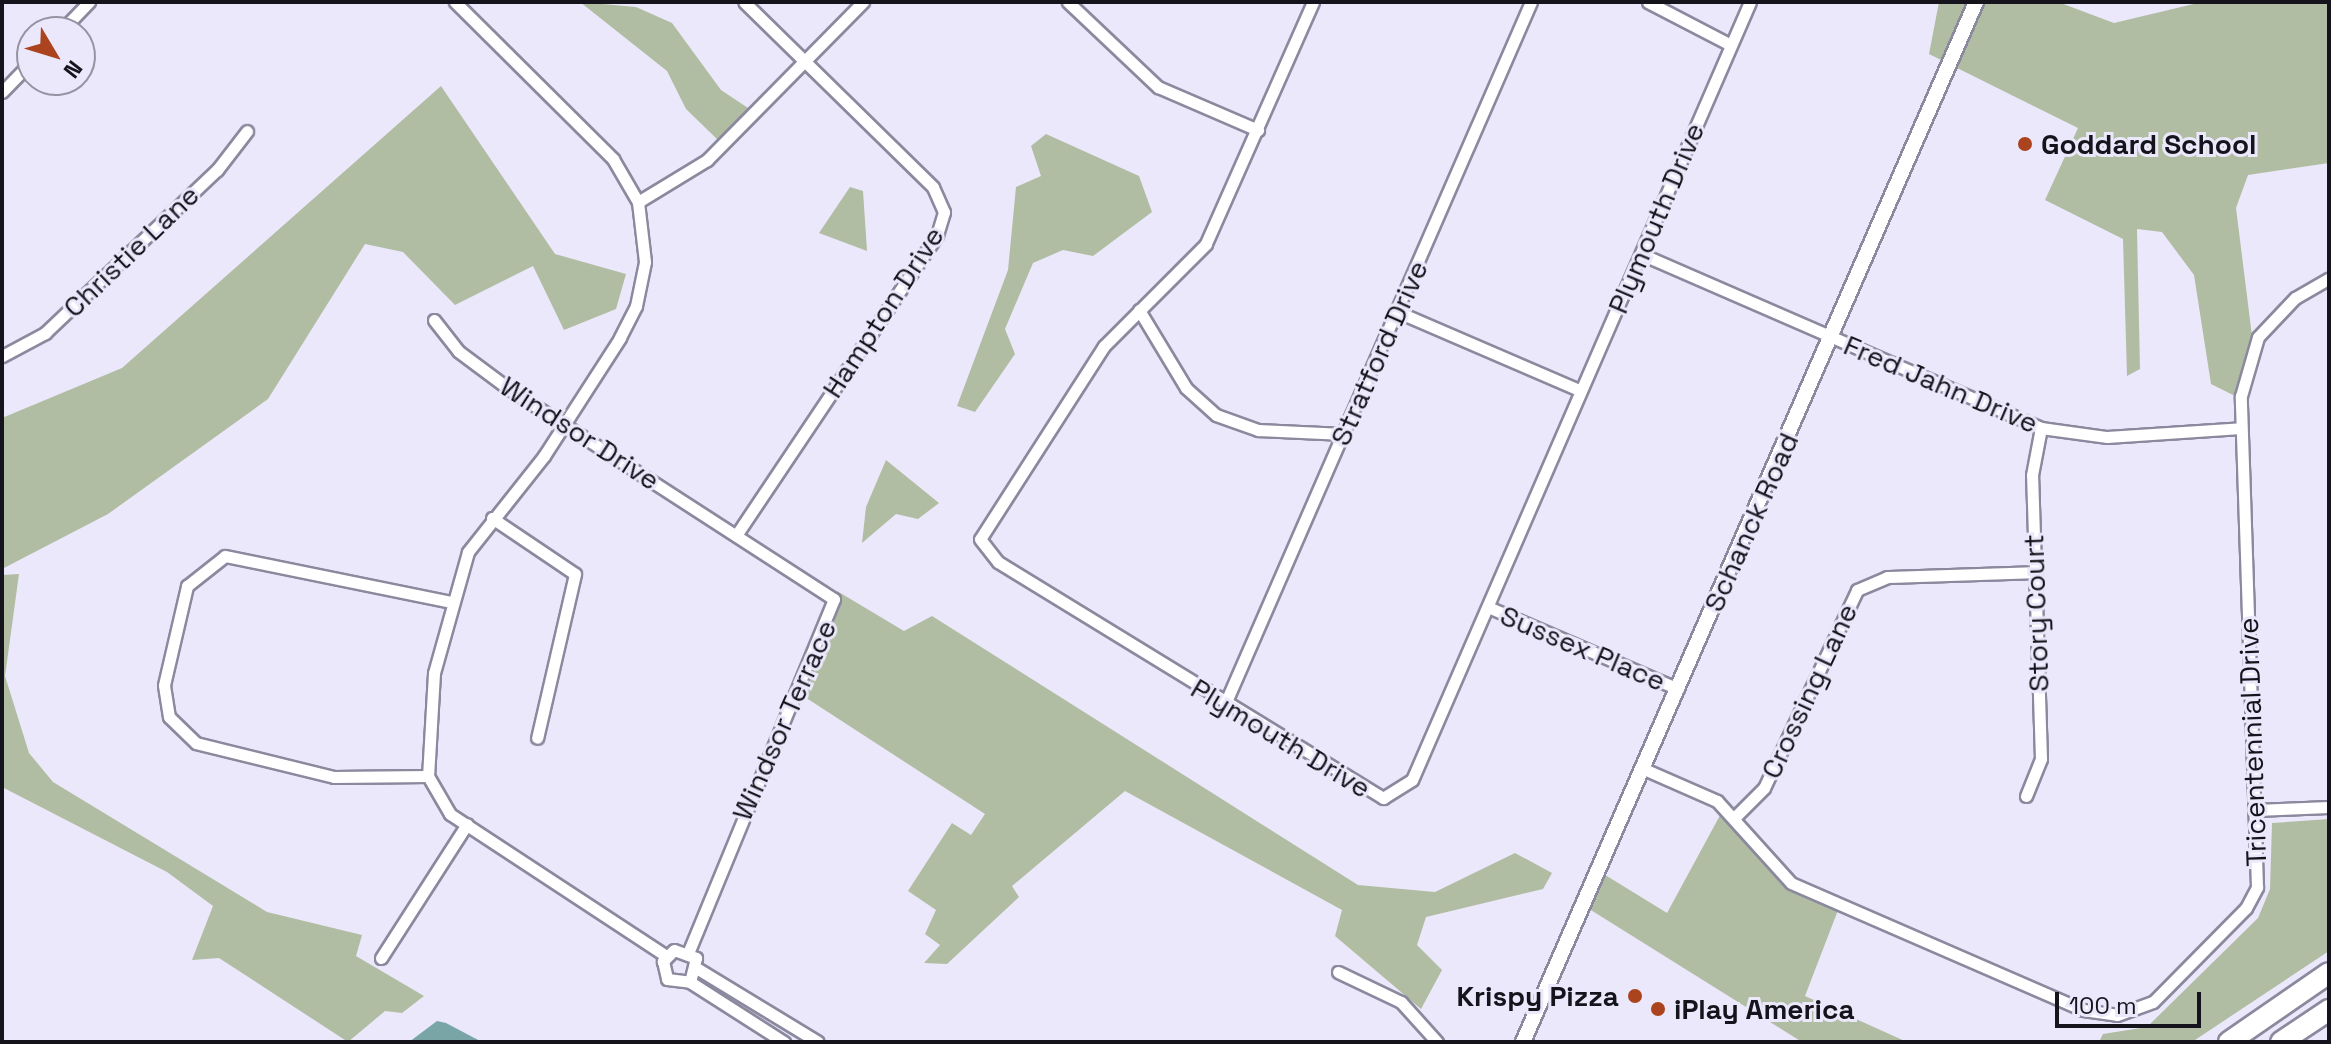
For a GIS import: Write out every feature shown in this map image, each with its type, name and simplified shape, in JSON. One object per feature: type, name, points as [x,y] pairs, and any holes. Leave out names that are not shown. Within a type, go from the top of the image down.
[{"type":"highway","points":[[2229,1042],[2329,973]]},
{"type":"highway","points":[[2281,1042],[2329,1010]]},
{"type":"street","points":[[455,2],[600,145],[638,202],[646,250],[636,306],[564,425],[468,552],[451,602],[430,707],[428,776],[442,808],[666,956],[689,950],[698,969],[818,1042]]},
{"type":"street","name":"Hampton Drive","points":[[737,534],[943,219],[933,187],[744,2]]},
{"type":"street","points":[[638,202],[707,160],[863,2]]},
{"type":"street","points":[[1068,2],[1158,87],[1258,130]]},
{"type":"street","name":"Plymouth Drive","points":[[1313,2],[1206,244],[1094,360],[980,539],[998,562],[1366,794],[1397,795],[1412,780],[1750,2]]},
{"type":"street","name":"Stratford Drive","points":[[1225,704],[1531,2]]},
{"type":"street","points":[[1648,2],[1731,45]]},
{"type":"street","name":"Schanck Road","points":[[1523,1042],[1976,2]]},
{"type":"street","points":[[2,92],[16,78]]},
{"type":"street","name":"Christie Lane","points":[[2,356],[45,333],[217,170],[247,131]]},
{"type":"street","name":"Fred Jahn Drive","points":[[1641,254],[2041,428],[2107,437],[2241,428]]},
{"type":"street","name":"Tricentennial Drive","points":[[1644,769],[1717,801],[1735,817],[1791,883],[2083,1010],[2117,1015],[2162,994],[2251,903],[2258,879],[2241,428],[2247,365],[2258,337],[2295,298],[2329,278]]},
{"type":"street","points":[[1139,310],[1186,388],[1216,415],[1258,430],[1344,434]]},
{"type":"street","points":[[1398,312],[1581,391]]},
{"type":"street","name":"Windsor Drive","points":[[434,320],[458,351],[564,425],[737,534]]},
{"type":"street","name":"Story Court","points":[[2026,796],[2041,759],[2032,475],[2041,428]]},
{"type":"street","points":[[492,518],[575,574],[537,738]]},
{"type":"street","name":"Windsor Terrace","points":[[689,950],[835,606],[826,590],[737,534]]},
{"type":"street","points":[[428,776],[355,780],[196,743],[169,717],[164,685],[187,586],[225,556],[253,556],[451,602]]},
{"type":"street","name":"Crossing Lane","points":[[1735,817],[1764,788],[1857,590],[1887,577],[2034,572]]},
{"type":"street","name":"Sussex Place","points":[[1488,607],[1678,689]]},
{"type":"street","points":[[2255,810],[2329,807]]},
{"type":"street","points":[[381,958],[467,824]]},
{"type":"street","points":[[666,956],[667,979],[690,982],[784,1042]]},
{"type":"street","points":[[690,982],[698,969]]},
{"type":"street","points":[[1338,972],[1401,1002],[1437,1042]]},
{"type":"shaded area","points":[[580,2],[636,7],[672,23],[721,90],[748,108],[718,140],[686,109],[667,71]]},
{"type":"shaded area","points":[[1939,2],[2058,2],[2114,23],[2202,2],[2329,2],[2329,163],[2248,175],[2236,208],[2253,344],[2237,397],[2211,384],[2194,275],[2162,232],[2137,229],[2140,369],[2127,376],[2123,239],[2045,200],[2078,128],[1929,54]]},
{"type":"shaded area","points":[[441,86],[555,254],[626,274],[616,309],[564,330],[533,266],[455,305],[403,252],[365,244],[268,399],[108,514],[2,569],[2,418],[122,368]]},
{"type":"shaded area","points":[[1046,134],[1139,176],[1152,212],[1093,256],[1063,250],[1033,263],[1005,329],[1015,354],[975,412],[957,406],[1008,270],[1016,187],[1041,176],[1031,146]]},
{"type":"shaded area","points":[[850,187],[863,191],[867,251],[819,233]]},
{"type":"shaded area","points":[[886,460],[939,503],[918,519],[896,514],[862,543],[866,507]]},
{"type":"shaded area","points":[[19,574],[5,676],[29,753],[53,782],[267,912],[362,935],[356,956],[424,996],[402,1013],[385,1011],[348,1042],[219,958],[192,960],[213,906],[167,872],[2,787],[2,575]]},
{"type":"shaded area","points":[[837,591],[904,631],[932,616],[1358,885],[1435,892],[1515,853],[1552,873],[1543,889],[1426,917],[1417,945],[1442,970],[1421,1009],[1335,936],[1342,910],[1125,791],[1012,886],[1019,897],[947,964],[924,963],[940,945],[925,934],[936,910],[908,891],[952,823],[971,835],[985,814],[794,690]]},
{"type":"shaded area","points":[[1724,808],[1779,875],[1840,905],[1805,996],[1907,1042],[1802,1042],[1586,907],[1602,873],[1667,913]]},
{"type":"shaded area","points":[[2329,819],[2329,951],[2192,1042],[2099,1042],[2103,1034],[2147,1027],[2258,918],[2270,889],[2272,823]]},
{"type":"shaded area","points":[[437,1021],[446,1023],[482,1042],[409,1042]]},
{"type":"place","name":"Goddard School","points":[[2025,144]]},
{"type":"place","name":"Krispy Pizza","points":[[1635,996]]},
{"type":"place","name":"iPlay America","points":[[1658,1009]]}]
